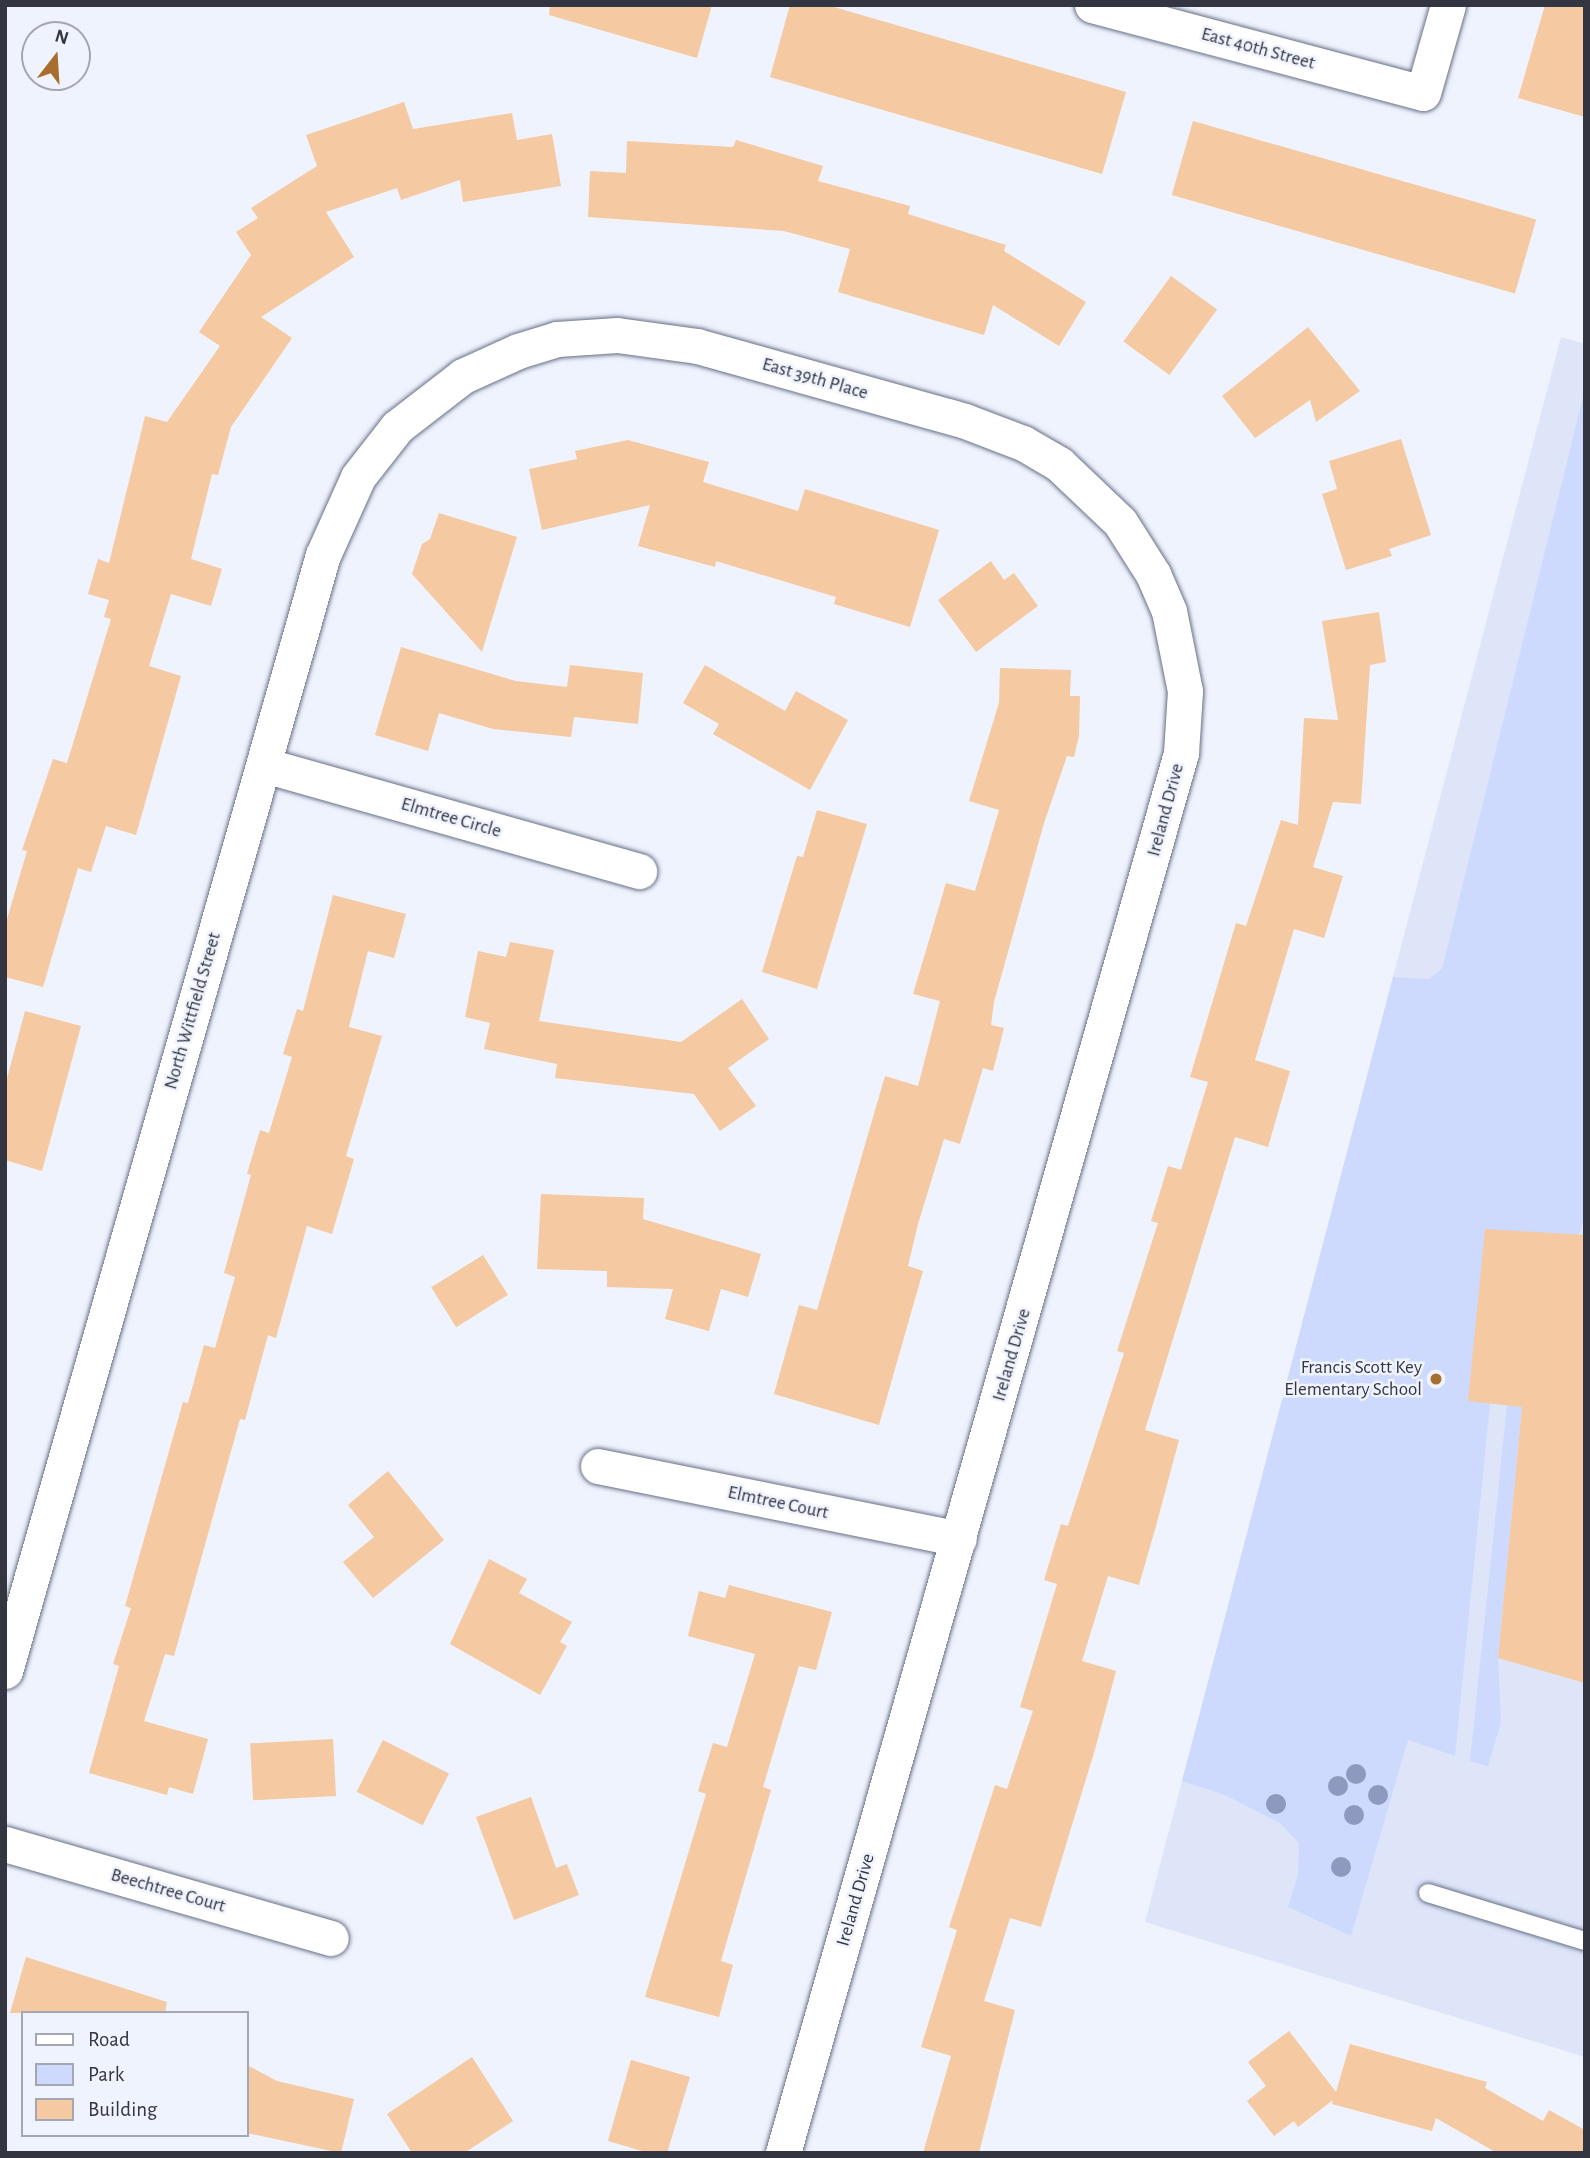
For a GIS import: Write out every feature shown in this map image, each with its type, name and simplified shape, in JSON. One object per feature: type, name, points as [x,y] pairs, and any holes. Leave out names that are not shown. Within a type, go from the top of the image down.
[{"type":"street","name":"East 40th Street","points":[[1092,5],[1423,93],[1448,5]]},
{"type":"street","name":"East 39th Place","points":[[446,387],[499,359],[557,339],[618,335],[697,346],[965,421],[1023,443],[1090,492],[1119,522],[1143,557]]},
{"type":"street","name":"North Wittfield Street","points":[[5,1671],[323,555],[346,498],[397,427],[446,387]]},
{"type":"street","name":"Ireland Drive","points":[[783,2153],[1178,772],[1185,712],[1179,651],[1169,611],[1143,557]]},
{"type":"street","name":"Elmtree Circle","points":[[264,765],[639,871]]},
{"type":"street","name":"Elmtree Court","points":[[598,1466],[959,1539]]},
{"type":"street","name":"Beechtree Court","points":[[5,1844],[331,1938]]},
{"type":"lane","points":[[1428,1893],[1585,1941]]},
{"type":"shaded area","name":"Francis Scott Key Elementary School","points":[[1561,337],[1585,344],[1585,2057],[1145,1922]]},
{"type":"green space","name":"Francis Scott Key Elementary School","points":[[1585,389],[1585,1215],[1579,1235],[1468,1401],[1490,1403],[1455,1756],[1408,1740],[1351,1936],[1288,1907],[1298,1874],[1299,1843],[1280,1823],[1225,1795],[1182,1781],[1393,977],[1429,979],[1442,969]]},
{"type":"green space","points":[[1507,1405],[1522,1406],[1498,1658],[1501,1722],[1488,1766],[1470,1761]]},
{"type":"building","points":[[550,5],[712,5],[697,58],[549,15]]},
{"type":"building","points":[[790,5],[827,5],[1126,92],[1102,174],[770,77]]},
{"type":"building","points":[[1545,5],[1585,5],[1585,117],[1518,98]]},
{"type":"building","points":[[404,102],[413,129],[512,113],[517,140],[552,134],[561,186],[463,202],[460,180],[401,200],[397,188],[326,212],[354,257],[261,317],[292,338],[231,427],[218,475],[212,474],[191,559],[222,569],[211,606],[171,594],[149,666],[181,676],[136,835],[106,826],[91,872],[78,868],[43,987],[5,977],[5,926],[27,851],[22,850],[53,759],[67,763],[111,619],[104,617],[109,600],[88,594],[98,559],[109,563],[145,416],[167,422],[220,346],[199,332],[251,255],[236,232],[258,218],[251,208],[317,166],[306,135]]},
{"type":"building","points":[[1193,121],[1536,219],[1515,293],[1172,195]]},
{"type":"building","points":[[736,140],[823,166],[818,181],[910,206],[908,214],[1006,245],[1004,251],[1086,302],[1059,346],[993,305],[984,335],[838,292],[850,249],[784,231],[588,217],[590,171],[626,173],[627,141],[733,147]]},
{"type":"building","points":[[1171,276],[1217,310],[1170,375],[1123,342]]},
{"type":"building","points":[[1308,327],[1360,391],[1316,422],[1310,400],[1255,438],[1222,396]]},
{"type":"building","points":[[1401,439],[1431,535],[1389,549],[1392,556],[1346,570],[1322,494],[1337,489],[1329,461]]},
{"type":"building","points":[[628,440],[709,462],[703,482],[798,511],[805,489],[939,530],[910,627],[834,604],[836,597],[716,561],[715,567],[638,546],[650,505],[542,530],[529,469],[577,459],[575,451]]},
{"type":"building","points":[[439,513],[517,537],[482,652],[412,574],[422,544],[430,539]]},
{"type":"building","points":[[991,561],[1004,580],[1014,573],[1038,606],[976,652],[938,600]]},
{"type":"building","points":[[1379,612],[1386,662],[1370,665],[1361,804],[1333,802],[1313,867],[1343,876],[1324,938],[1294,929],[1255,1060],[1290,1071],[1268,1147],[1235,1137],[1145,1430],[1179,1440],[1139,1585],[1108,1576],[1082,1661],[1116,1671],[1096,1746],[1041,1927],[1010,1918],[984,2001],[1015,2010],[979,2153],[923,2153],[951,2056],[921,2047],[957,1930],[949,1927],[995,1785],[1007,1789],[1033,1711],[1020,1707],[1057,1584],[1044,1580],[1061,1524],[1068,1526],[1124,1353],[1117,1351],[1158,1223],[1151,1221],[1168,1166],[1181,1170],[1208,1082],[1190,1077],[1236,923],[1246,926],[1281,820],[1298,825],[1304,718],[1338,720],[1322,621]]},
{"type":"building","points":[[401,647],[516,681],[567,687],[570,665],[643,673],[638,724],[574,717],[571,737],[493,729],[439,713],[428,751],[375,735]]},
{"type":"building","points":[[705,665],[785,711],[796,691],[848,720],[810,790],[713,734],[719,724],[683,703]]},
{"type":"building","points":[[1000,668],[1071,670],[1070,696],[1080,696],[1079,736],[1074,757],[1067,756],[1044,823],[994,1002],[991,1025],[1004,1028],[993,1071],[983,1068],[960,1144],[944,1139],[918,1224],[908,1266],[923,1271],[879,1425],[774,1394],[799,1305],[817,1310],[885,1076],[918,1086],[940,1001],[913,994],[946,883],[975,891],[999,810],[969,801],[999,703]]},
{"type":"building","points":[[817,810],[867,824],[817,989],[762,972],[797,856],[803,857]]},
{"type":"building","points":[[333,895],[406,914],[394,958],[368,951],[349,1027],[382,1036],[346,1156],[354,1159],[332,1234],[307,1226],[276,1338],[268,1335],[245,1420],[240,1419],[174,1656],[165,1654],[144,1721],[208,1739],[193,1794],[169,1787],[167,1795],[89,1773],[119,1666],[113,1664],[131,1608],[125,1606],[183,1402],[188,1403],[204,1345],[215,1348],[235,1277],[224,1273],[251,1175],[247,1174],[260,1130],[269,1133],[292,1057],[283,1054],[297,1009],[303,1011]]},
{"type":"building","points":[[510,942],[554,950],[539,1021],[681,1042],[742,999],[769,1039],[728,1068],[756,1106],[720,1131],[694,1094],[555,1078],[557,1064],[484,1049],[490,1023],[465,1017],[478,951],[506,957]]},
{"type":"building","points":[[25,1011],[81,1026],[42,1171],[5,1160],[5,1086]]},
{"type":"building","points":[[541,1194],[644,1198],[643,1219],[761,1254],[748,1297],[721,1289],[709,1331],[665,1319],[673,1289],[607,1287],[607,1271],[537,1269]]},
{"type":"building","points":[[1485,1229],[1585,1235],[1585,1683],[1498,1658],[1522,1407],[1468,1401]]},
{"type":"building","points":[[483,1255],[508,1295],[456,1327],[431,1287]]},
{"type":"building","points":[[388,1471],[444,1540],[373,1598],[343,1562],[374,1537],[348,1505]]},
{"type":"building","points":[[489,1559],[527,1579],[519,1593],[572,1622],[560,1642],[567,1646],[540,1695],[450,1644]]},
{"type":"building","points":[[729,1585],[832,1612],[816,1670],[799,1666],[763,1787],[771,1790],[721,1961],[733,1965],[719,2017],[645,1997],[706,1794],[698,1791],[713,1743],[727,1747],[755,1654],[688,1636],[699,1591],[725,1598]]},
{"type":"building","points":[[333,1739],[336,1796],[253,1800],[250,1743]]},
{"type":"building","points":[[383,1740],[449,1774],[423,1825],[357,1792]]},
{"type":"building","points":[[531,1797],[556,1868],[567,1864],[579,1895],[514,1920],[476,1817]]},
{"type":"building","points":[[26,1957],[167,2002],[165,2011],[10,2013]]},
{"type":"building","points":[[1289,2031],[1336,2092],[1350,2044],[1487,2082],[1485,2088],[1543,2121],[1549,2110],[1585,2130],[1585,2153],[1497,2153],[1436,2118],[1432,2131],[1332,2104],[1333,2100],[1298,2127],[1294,2121],[1274,2136],[1247,2101],[1266,2086],[1248,2062]]},
{"type":"building","points":[[472,2057],[513,2121],[464,2153],[412,2153],[387,2114]]},
{"type":"building","points":[[631,2060],[690,2077],[667,2153],[649,2153],[608,2141]]},
{"type":"building","points":[[248,2066],[277,2081],[354,2099],[341,2153],[248,2133]]},
{"type":"place","name":"Francis Scott Key Elementary School","points":[[1436,1379]]}]
